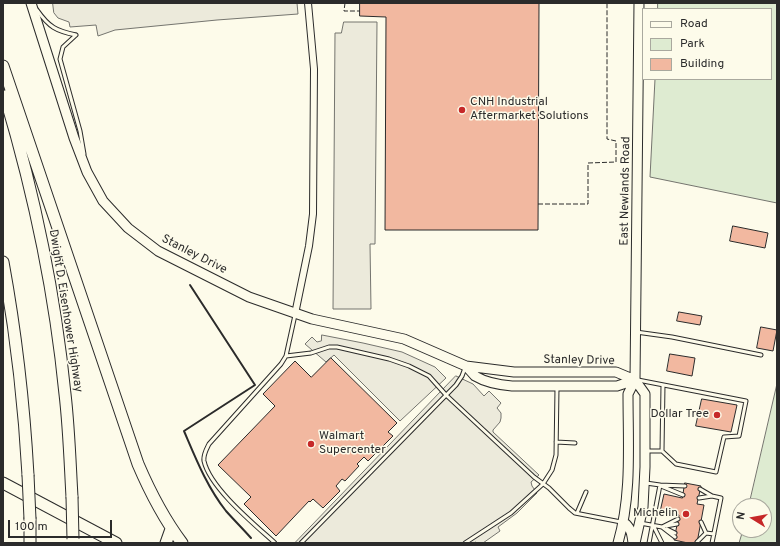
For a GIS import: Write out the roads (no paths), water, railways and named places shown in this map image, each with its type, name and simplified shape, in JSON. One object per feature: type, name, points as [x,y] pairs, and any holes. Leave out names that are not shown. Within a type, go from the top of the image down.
[{"type":"highway","points":[[3,66],[136,458],[153,496],[171,529],[182,543]]},
{"type":"highway","name":"Dwight D. Eisenhower Highway","points":[[3,88],[28,178],[48,273],[59,342],[66,394],[73,541]]},
{"type":"highway","points":[[3,262],[18,350],[24,409],[30,543]]},
{"type":"highway","points":[[3,484],[116,543]]},
{"type":"highway","points":[[166,543],[171,529]]},
{"type":"street","name":"Stanley Drive","points":[[31,3],[74,138],[87,172],[103,201],[128,228],[158,251],[249,297],[295,314],[404,339],[466,366],[505,372],[616,372],[636,380]]},
{"type":"street","points":[[295,314],[309,246],[313,214],[314,62],[308,3]]},
{"type":"street","name":"East Newlands Road","points":[[618,543],[623,522],[628,482],[628,394],[636,380],[639,3]]},
{"type":"street","name":"Stanley Drive","points":[[466,366],[475,376],[496,384],[512,386],[617,386],[636,380]]},
{"type":"street","name":"East Newlands Road","points":[[634,543],[643,507],[645,451],[645,394],[636,380]]},
{"type":"street","points":[[623,522],[629,527],[634,543]]},
{"type":"lane","points":[[31,3],[49,25],[59,31],[76,35],[63,48],[60,55],[60,62],[80,131],[87,172]]},
{"type":"lane","points":[[275,543],[239,509],[217,485],[207,469],[204,460],[204,452],[209,444],[281,364],[286,356],[295,314]]},
{"type":"lane","points":[[636,332],[672,337],[761,356]]},
{"type":"lane","points":[[286,356],[311,353],[329,346],[389,359],[409,366],[429,376],[446,395],[569,508],[577,513],[623,522]]},
{"type":"lane","points":[[301,543],[446,395],[459,380],[466,366]]},
{"type":"lane","points":[[636,380],[746,401],[739,436],[724,437],[716,472],[676,464],[662,451],[645,451]]},
{"type":"lane","points":[[662,451],[663,385]]},
{"type":"lane","points":[[464,543],[511,513],[543,484],[552,470],[556,455],[557,387]]},
{"type":"lane","points":[[556,442],[575,443]]},
{"type":"lane","points":[[644,483],[660,486],[683,494]]},
{"type":"lane","points":[[660,486],[684,486]]},
{"type":"lane","points":[[649,543],[660,486]]},
{"type":"lane","points":[[700,489],[712,496],[721,498],[712,543]]},
{"type":"lane","points":[[577,513],[586,492]]},
{"type":"lane","points":[[699,498],[712,496]]},
{"type":"lane","points":[[662,527],[678,519]]},
{"type":"lane","points":[[701,522],[706,532]]},
{"type":"lane","points":[[640,523],[662,527],[675,535]]},
{"type":"lane","points":[[662,527],[677,524]]},
{"type":"lane","points":[[652,525],[662,543]]},
{"type":"lane","points":[[700,528],[706,532],[714,534]]},
{"type":"lane","points":[[698,537],[706,532]]},
{"type":"lane","points":[[697,542],[706,532]]},
{"type":"place","name":"CNH Industrial Aftermarket Solutions","points":[[462,110]]},
{"type":"place","name":"Dollar Tree","points":[[717,415]]},
{"type":"place","name":"Walmart Supercenter","points":[[311,444]]},
{"type":"place","name":"Michelin","points":[[686,514]]}]
